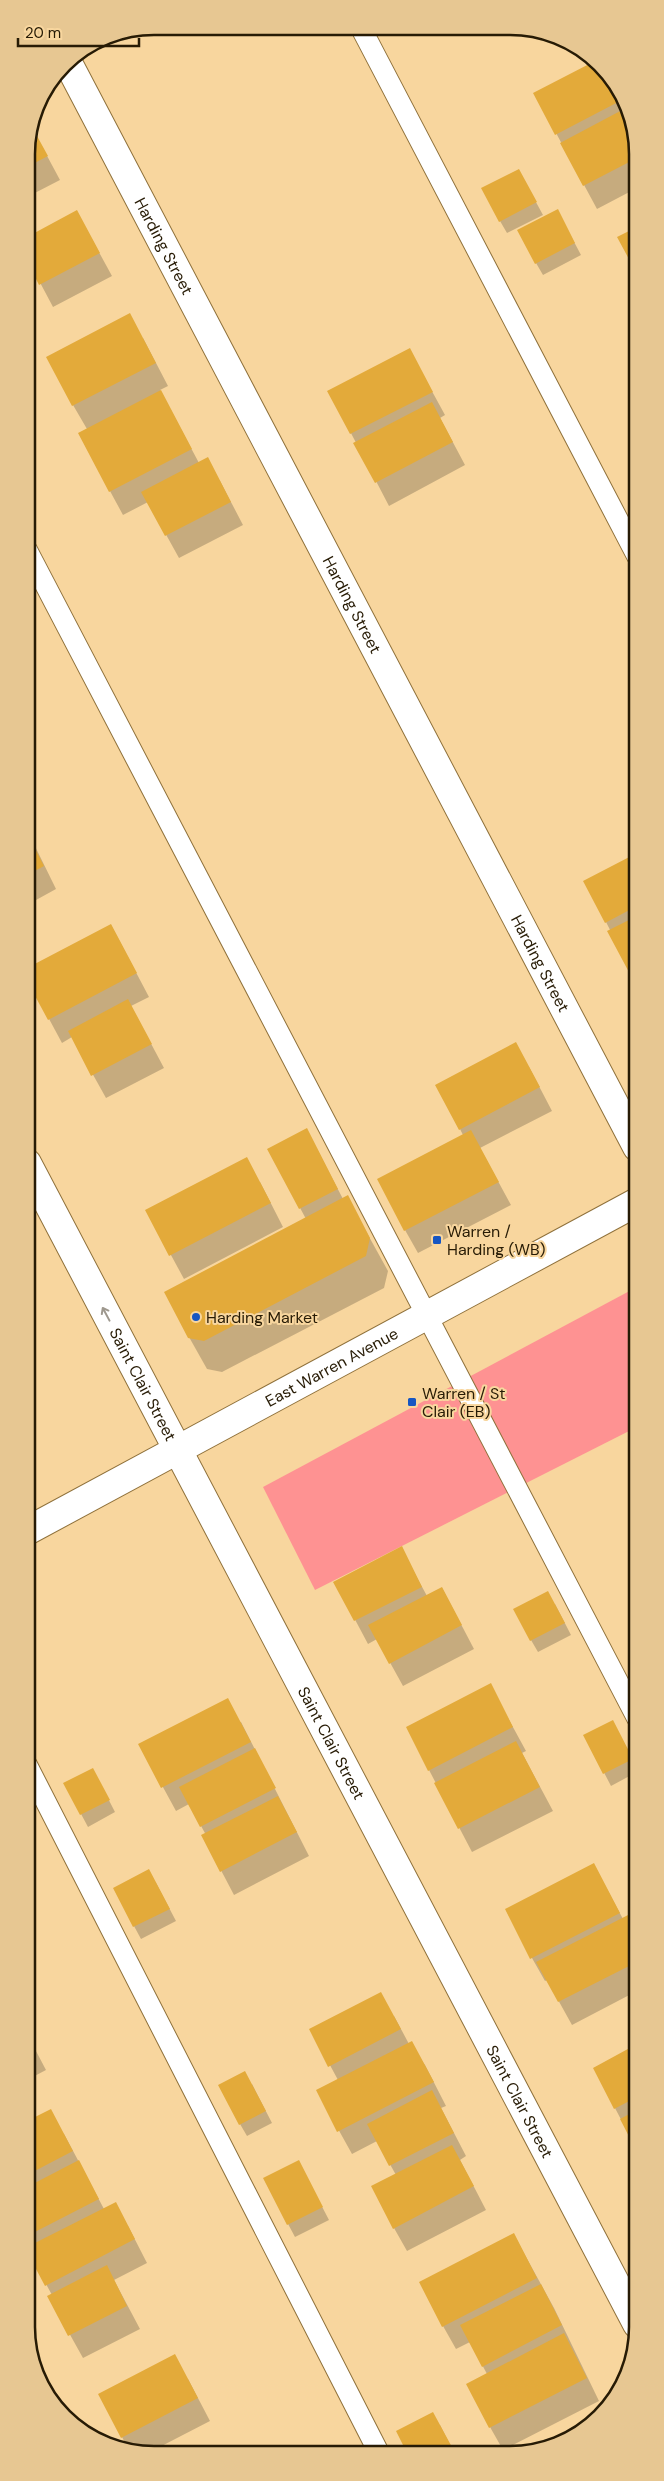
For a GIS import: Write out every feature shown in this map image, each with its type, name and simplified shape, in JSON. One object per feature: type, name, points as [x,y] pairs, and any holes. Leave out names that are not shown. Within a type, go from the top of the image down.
[{"type":"street","name":"Harding Street","points":[[71,69],[629,1132]]},
{"type":"street","name":"Saint Clair Street","points":[[35,1178],[629,2307]]},
{"type":"street","name":"East Warren Avenue","points":[[35,1527],[629,1206]]},
{"type":"lane","points":[[365,35],[629,541]]},
{"type":"lane","points":[[35,565],[629,1703]]},
{"type":"lane","points":[[35,1781],[375,2446]]},
{"type":"shaded area","points":[[629,1291],[629,1431],[315,1590],[263,1487]]},
{"type":"building","points":[[588,65],[600,75],[618,102],[555,135],[533,93]]},
{"type":"building","points":[[621,111],[628,138],[629,162],[583,186],[560,143]]},
{"type":"building","points":[[36,135],[48,156],[35,163]]},
{"type":"building","points":[[519,169],[537,202],[499,222],[481,188]]},
{"type":"building","points":[[558,209],[575,243],[535,264],[517,230]]},
{"type":"building","points":[[77,210],[100,253],[39,285],[35,277],[35,233]]},
{"type":"building","points":[[629,231],[629,259],[617,237]]},
{"type":"building","points":[[130,313],[156,363],[72,406],[46,357]]},
{"type":"building","points":[[410,348],[433,392],[350,434],[327,391]]},
{"type":"building","points":[[161,390],[192,449],[109,492],[78,433]]},
{"type":"building","points":[[432,402],[453,442],[375,483],[353,443]]},
{"type":"building","points":[[208,457],[231,502],[165,536],[141,492]]},
{"type":"building","points":[[35,849],[44,866],[35,871]]},
{"type":"building","points":[[629,857],[629,910],[605,923],[583,881]]},
{"type":"building","points":[[629,920],[629,972],[607,931]]},
{"type":"building","points":[[111,924],[137,973],[48,1020],[35,996],[35,964]]},
{"type":"building","points":[[128,999],[152,1044],[91,1076],[68,1031]]},
{"type":"building","points":[[516,1042],[540,1087],[459,1130],[435,1085]]},
{"type":"building","points":[[307,1128],[338,1189],[299,1209],[267,1149]]},
{"type":"building","points":[[471,1130],[499,1182],[404,1231],[377,1179]]},
{"type":"building","points":[[247,1157],[271,1203],[169,1256],[145,1210]]},
{"type":"building","points":[[348,1195],[370,1238],[366,1256],[204,1341],[188,1338],[164,1292]]},
{"type":"building","points":[[402,1546],[422,1587],[354,1621],[333,1582]]},
{"type":"building","points":[[442,1587],[462,1625],[389,1664],[368,1625]]},
{"type":"building","points":[[548,1591],[565,1623],[530,1641],[513,1609]]},
{"type":"building","points":[[491,1683],[513,1727],[428,1771],[406,1727]]},
{"type":"building","points":[[228,1698],[251,1742],[161,1788],[138,1744]]},
{"type":"building","points":[[613,1720],[629,1751],[629,1761],[603,1774],[583,1735]]},
{"type":"building","points":[[516,1741],[540,1787],[458,1829],[434,1783]]},
{"type":"building","points":[[255,1748],[276,1788],[200,1827],[179,1787]]},
{"type":"building","points":[[93,1768],[110,1800],[80,1815],[63,1783]]},
{"type":"building","points":[[278,1796],[297,1832],[220,1872],[201,1835]]},
{"type":"building","points":[[594,1863],[620,1913],[530,1959],[505,1909]]},
{"type":"building","points":[[149,1869],[170,1909],[133,1927],[113,1888]]},
{"type":"building","points":[[629,1915],[629,1966],[558,2002],[536,1962]]},
{"type":"building","points":[[381,1992],[401,2029],[328,2067],[309,2029]]},
{"type":"building","points":[[412,2041],[434,2082],[337,2132],[316,2090]]},
{"type":"building","points":[[629,2048],[629,2101],[614,2109],[593,2068]]},
{"type":"building","points":[[245,2071],[266,2111],[239,2125],[218,2085]]},
{"type":"building","points":[[432,2090],[454,2133],[389,2166],[367,2124]]},
{"type":"building","points":[[51,2109],[73,2151],[35,2171],[35,2117]]},
{"type":"building","points":[[629,2114],[629,2136],[620,2119]]},
{"type":"building","points":[[452,2145],[474,2186],[393,2229],[371,2186]]},
{"type":"building","points":[[79,2160],[99,2199],[35,2232],[35,2183]]},
{"type":"building","points":[[299,2160],[323,2207],[287,2225],[263,2178]]},
{"type":"building","points":[[116,2202],[135,2239],[45,2286],[35,2267],[35,2243]]},
{"type":"building","points":[[514,2233],[537,2278],[442,2327],[419,2282]]},
{"type":"building","points":[[107,2265],[127,2306],[68,2336],[47,2296]]},
{"type":"building","points":[[541,2284],[562,2325],[482,2367],[460,2325]]},
{"type":"building","points":[[564,2333],[587,2378],[489,2428],[466,2384]]},
{"type":"building","points":[[175,2354],[198,2398],[121,2438],[98,2394]]},
{"type":"building","points":[[433,2412],[451,2446],[404,2446],[396,2431]]},
{"type":"place","name":"Warren / Harding (WB)","points":[[437,1240]]},
{"type":"place","name":"Harding Market","points":[[196,1317]]},
{"type":"place","name":"Warren / St Clair (EB)","points":[[412,1402]]}]
